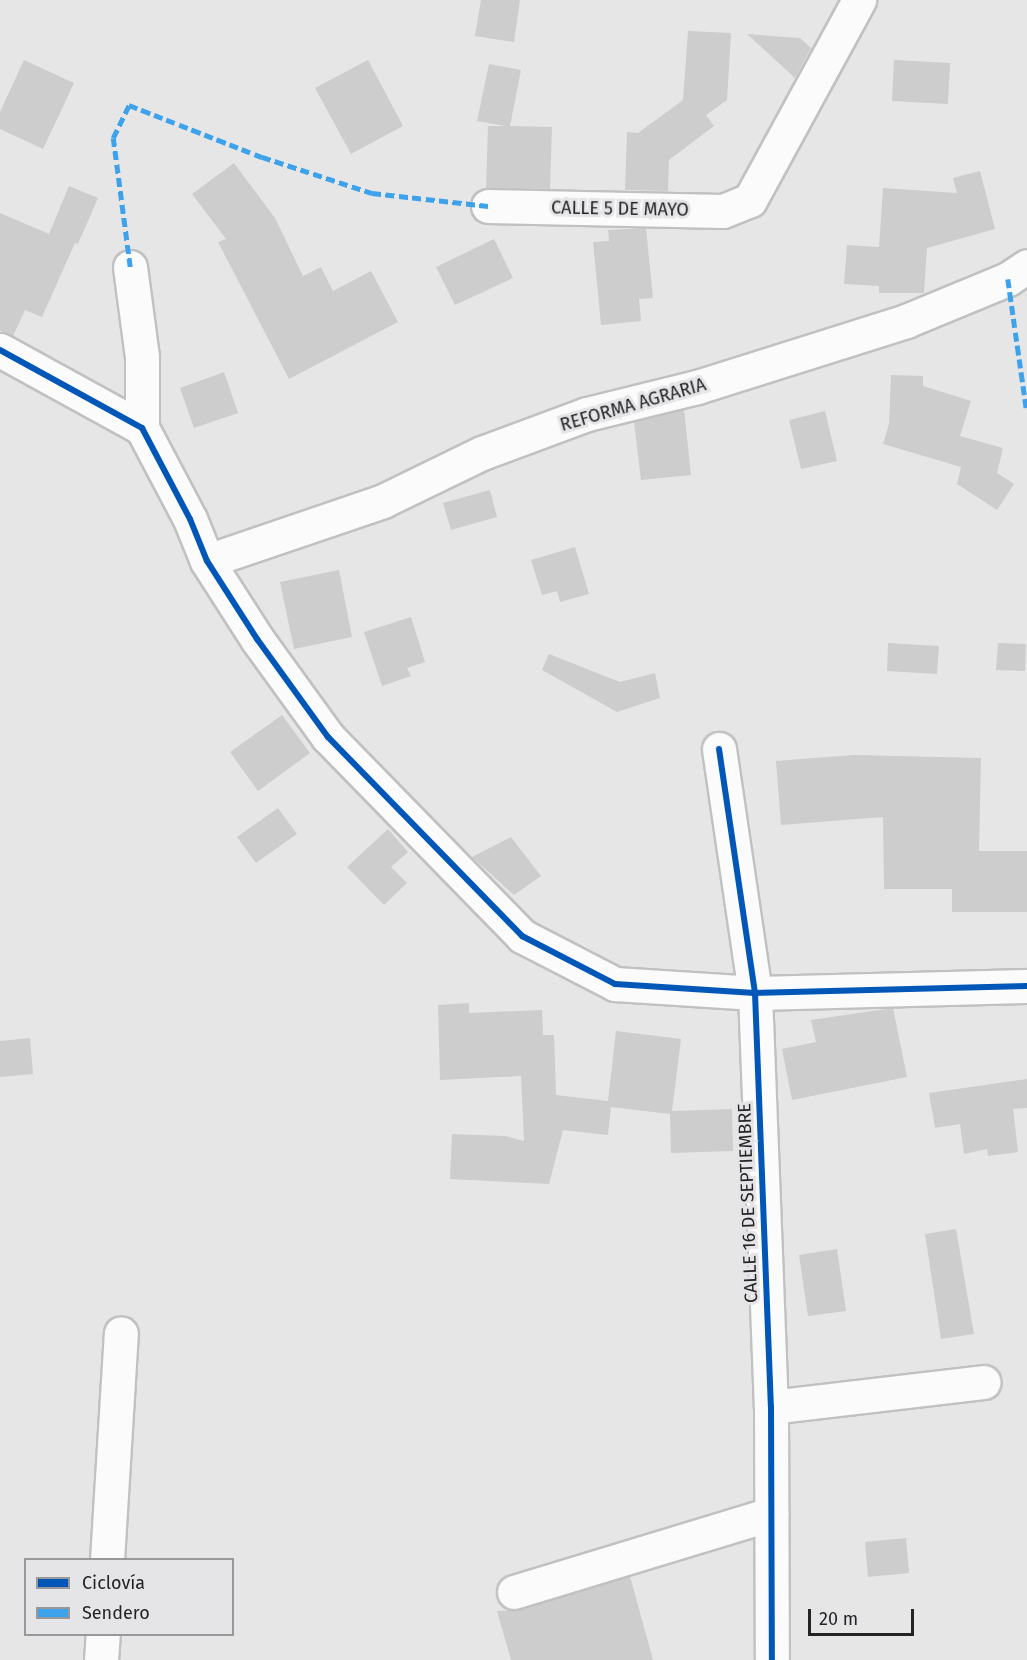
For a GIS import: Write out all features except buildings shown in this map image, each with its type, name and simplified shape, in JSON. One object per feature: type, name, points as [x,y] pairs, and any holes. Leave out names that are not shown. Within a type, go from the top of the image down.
[{"type":"street","name":"CALLE 5 DE MAYO","points":[[488,206],[723,212],[750,200],[859,0]]},
{"type":"street","name":"REFORMA AGRARIA","points":[[207,561],[383,501],[482,453],[587,414],[697,387],[906,321],[1008,279],[1027,266]]},
{"type":"street","points":[[130,267],[142,357],[142,428],[190,519],[207,561],[257,639],[328,737],[522,936],[615,984],[755,993],[1027,986]]},
{"type":"street","points":[[0,350],[142,428]]},
{"type":"street","name":"CALLE 16 DE SEPTIEMBRE","points":[[719,749],[755,993],[771,1407],[772,1660]]},
{"type":"street","points":[[107,1558],[121,1333]]},
{"type":"street","points":[[771,1407],[984,1382]]},
{"type":"street","points":[[514,1592],[771,1514]]},
{"type":"street","points":[[101,1660],[103,1636]]},
{"type":"marked path","points":[[130,267],[113,138],[129,105],[262,157],[372,193],[488,206]]},
{"type":"marked path","points":[[1008,279],[1027,413]]},
{"type":"cycle path","points":[[0,350],[142,428],[190,519],[207,561],[257,639],[328,737],[522,936],[615,984],[755,993],[1027,986]]},
{"type":"cycle path","points":[[719,749],[755,993],[771,1407],[772,1660]]}]
